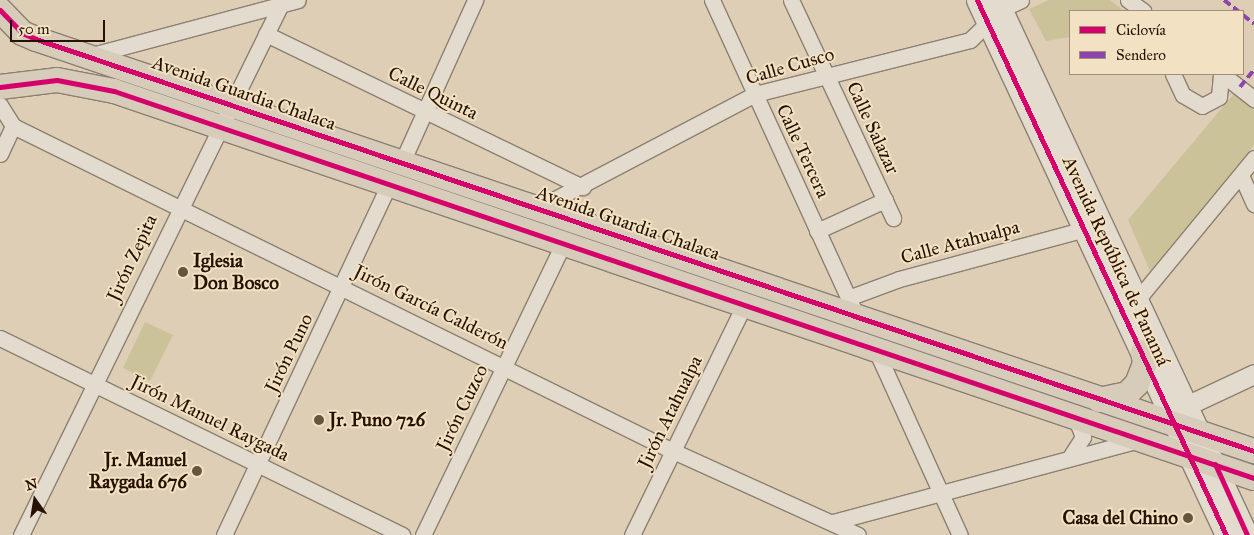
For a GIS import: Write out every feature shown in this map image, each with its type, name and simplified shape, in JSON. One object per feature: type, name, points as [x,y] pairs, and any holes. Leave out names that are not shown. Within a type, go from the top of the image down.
[{"type":"main road","name":"Avenida República de Panamá","points":[[977,0],[996,11],[1137,300],[1179,415],[1190,456],[1226,535]]},
{"type":"main road","name":"Avenida Guardia Chalaca","points":[[0,10],[22,33],[700,263],[858,319],[1004,381],[1076,416],[1254,478]]},
{"type":"main road","name":"Avenida República de Panamá","points":[[996,11],[1085,229],[1142,352],[1179,415]]},
{"type":"main road","name":"Avenida Guardia Chalaca","points":[[0,87],[71,81],[114,91],[220,130],[563,244],[743,307],[875,348],[1004,381],[1179,415],[1201,434],[1254,451]]},
{"type":"main road","points":[[475,215],[483,190]]},
{"type":"main road","points":[[690,288],[700,263]]},
{"type":"main road","points":[[1099,400],[1127,394],[1137,384],[1145,363],[1142,352]]},
{"type":"main road","points":[[1201,434],[1247,535]]},
{"type":"street","points":[[86,56],[280,2],[298,0]]},
{"type":"street","points":[[402,162],[423,111],[475,0]]},
{"type":"street","name":"Calle Tercera","points":[[712,0],[858,319]]},
{"type":"street","name":"Calle Salazar","points":[[791,0],[893,218]]},
{"type":"street","name":"Calle Cusco","points":[[538,208],[582,187],[755,94],[970,40],[996,11],[1021,0]]},
{"type":"street","name":"Jirón Zepita","points":[[21,535],[178,207],[233,106],[280,2]]},
{"type":"street","name":"Calle Quinta","points":[[266,34],[582,187]]},
{"type":"street","points":[[1173,75],[1183,95],[1202,106],[1219,97],[1222,75]]},
{"type":"street","points":[[1223,75],[1254,100]]},
{"type":"street","points":[[0,105],[13,126],[0,154]]},
{"type":"street","name":"Jirón García Calderón","points":[[13,126],[505,365],[830,529],[858,535]]},
{"type":"street","points":[[1137,300],[1254,158]]},
{"type":"street","points":[[1240,174],[1254,204]]},
{"type":"street","name":"Jirón Puno","points":[[224,535],[344,286],[388,187]]},
{"type":"street","points":[[817,231],[885,200]]},
{"type":"street","name":"Calle Atahualpa","points":[[848,298],[899,279],[1085,229]]},
{"type":"street","name":"Jirón Cuzco","points":[[423,535],[563,244]]},
{"type":"street","name":"Jirón Atahualpa","points":[[632,535],[743,307]]},
{"type":"street","name":"Jirón Manuel Raygada","points":[[0,338],[258,462],[402,535]]},
{"type":"street","points":[[875,348],[960,535]]},
{"type":"street","points":[[1179,415],[1254,374]]},
{"type":"street","points":[[1070,457],[1083,437],[1076,416]]},
{"type":"street","points":[[830,529],[940,493],[1142,439]]},
{"type":"shaded area","points":[[1049,0],[1110,0],[1123,10],[1069,10],[1069,37],[1046,41],[1029,9]]},
{"type":"shaded area","points":[[1237,90],[1254,104],[1254,145],[1150,271],[1128,220]]},
{"type":"shaded area","points":[[145,322],[173,335],[150,381],[123,368]]},
{"type":"marked path","points":[[1224,0],[1237,10]]},
{"type":"marked path","points":[[1244,16],[1254,24]]},
{"type":"marked path","points":[[1240,87],[1254,70]]},
{"type":"cycle path","points":[[977,0],[1226,535]]},
{"type":"cycle path","points":[[0,10],[22,33],[36,39],[1254,451]]},
{"type":"cycle path","points":[[0,87],[57,80],[114,91],[1254,478]]},
{"type":"cycle path","points":[[1215,464],[1247,535]]},
{"type":"place","name":"Iglesia Don Bosco","points":[[183,272]]},
{"type":"place","name":"Jr. Puno 726","points":[[319,420]]},
{"type":"place","name":"Jr. Manuel Raygada 676","points":[[197,471]]},
{"type":"place","name":"Casa del Chino","points":[[1188,518]]}]
